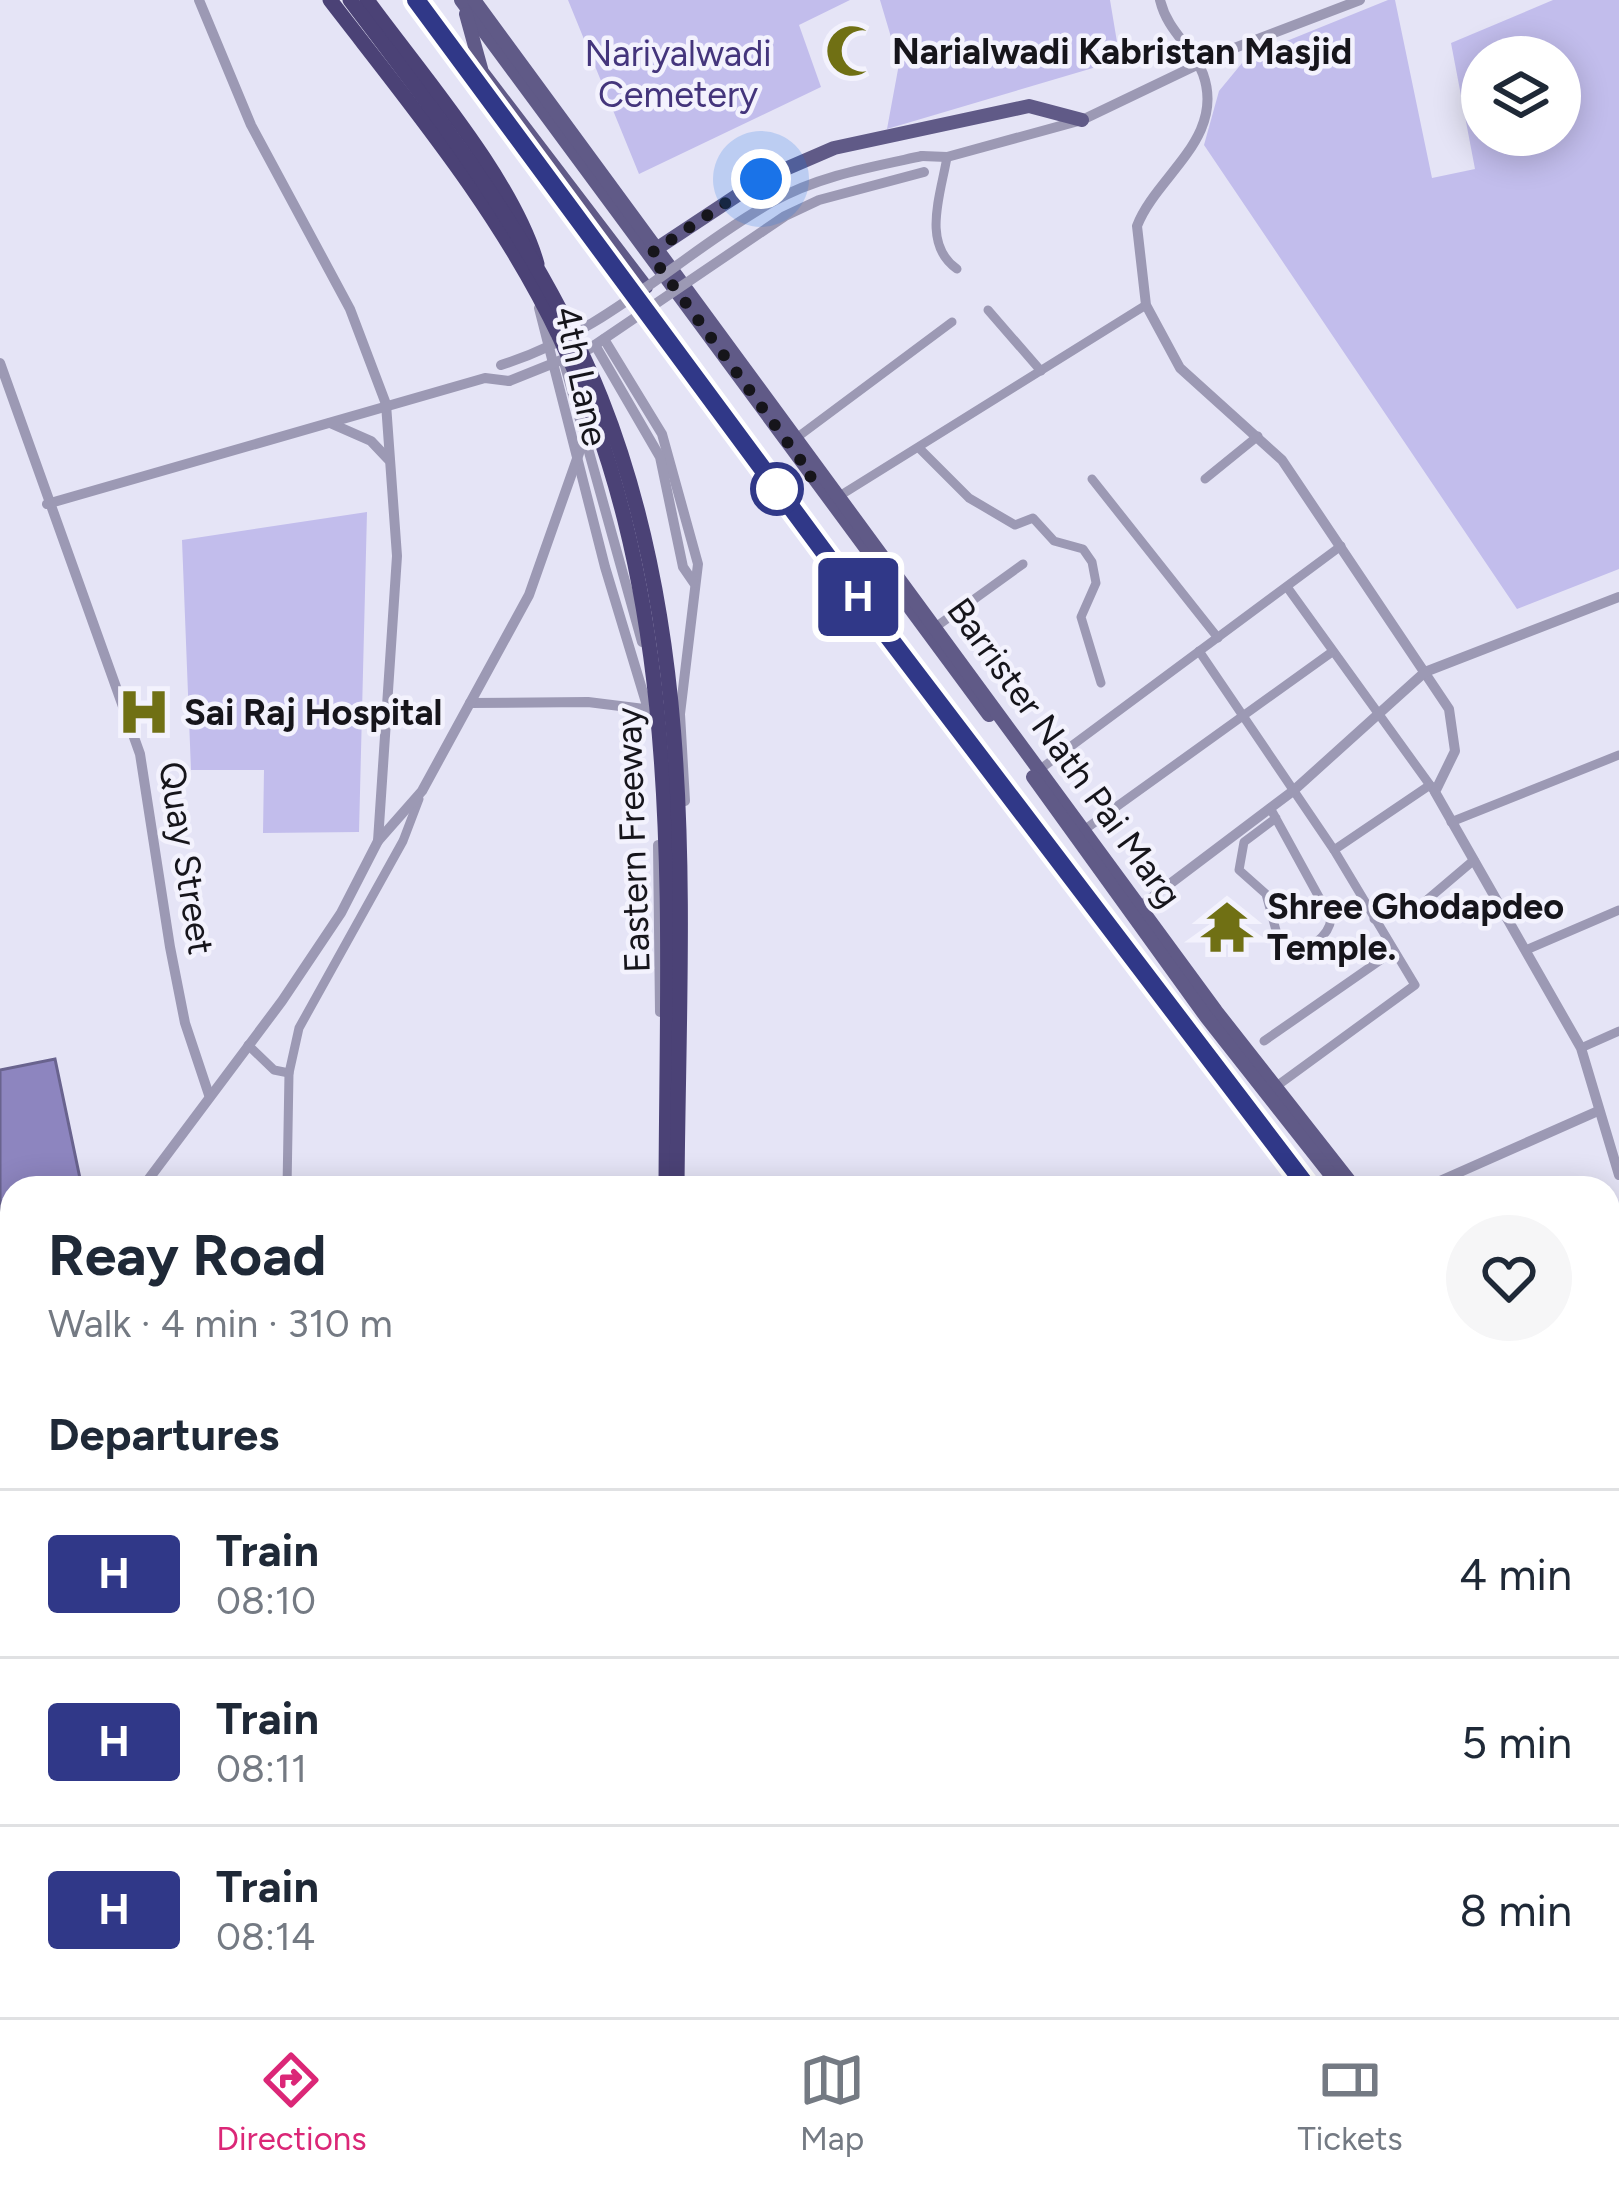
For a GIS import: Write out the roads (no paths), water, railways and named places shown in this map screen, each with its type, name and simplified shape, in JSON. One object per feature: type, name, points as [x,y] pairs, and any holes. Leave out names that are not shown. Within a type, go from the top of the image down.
[{"type":"highway","name":"Eastern Freeway","points":[[335,0],[426,118],[526,273],[575,373],[617,490],[646,616],[664,750],[663,1176]]},
{"type":"highway","name":"Eastern Freeway","points":[[354,0],[445,124],[538,268],[601,399],[643,535],[667,667],[679,819],[680,1176]]},
{"type":"highway","points":[[367,0],[451,113],[530,239],[538,268]]},
{"type":"main road","name":"Barrister Nath Pai Marg","points":[[474,0],[486,25]]},
{"type":"main road","name":"Barrister Nath Pai Marg","points":[[462,1],[486,25],[654,251],[1332,1176]]},
{"type":"main road","points":[[462,1],[482,72],[646,287]]},
{"type":"main road","points":[[654,251],[761,179],[834,148],[1029,106],[1082,120]]},
{"type":"main road","name":"Barrister Nath Pai Marg","points":[[654,251],[799,436],[1136,909]]},
{"type":"main road","name":"Barrister Nath Pai Marg","points":[[1271,1090],[1345,1176]]},
{"type":"street","points":[[151,1176],[279,1006],[341,913],[378,841],[394,637],[392,468],[386,404],[350,309],[251,125],[199,0]]},
{"type":"street","name":"4th Lane","points":[[286,1176],[289,1073],[303,1022],[403,841],[422,791],[529,595],[576,453],[539,307],[499,220],[430,115],[335,0]]},
{"type":"street","points":[[354,0],[440,110],[508,213],[549,300],[647,659],[680,713]]},
{"type":"street","points":[[1160,0],[1171,33],[1200,67],[1203,116],[1190,154],[1138,226],[1146,305],[1180,368],[1282,460],[1449,710],[1454,752],[1432,789],[1334,850]]},
{"type":"street","points":[[485,378],[501,365],[580,334],[774,201],[817,182],[922,156],[947,157],[1082,120],[1224,52],[1360,0]]},
{"type":"street","points":[[47,504],[386,404],[485,378],[508,381],[600,342],[785,216],[837,194],[924,172],[947,157]]},
{"type":"street","points":[[947,157],[934,235],[942,259],[957,269]]},
{"type":"street","points":[[841,495],[1146,305]]},
{"type":"street","points":[[988,310],[1041,371]]},
{"type":"street","points":[[799,436],[952,322]]},
{"type":"street","points":[[600,342],[662,434],[698,564],[680,713],[680,1176]]},
{"type":"street","name":"Quay Street","points":[[0,363],[140,754],[185,1023],[209,1095]]},
{"type":"street","points":[[327,422],[371,441],[392,468]]},
{"type":"street","points":[[1205,479],[1258,436]]},
{"type":"street","points":[[584,440],[576,453],[657,748],[663,1176]]},
{"type":"street","points":[[919,448],[969,498],[1015,525],[1033,518],[1054,541],[1083,549],[1096,584],[1081,617],[1083,637],[1101,683]]},
{"type":"street","points":[[1092,479],[1218,638]]},
{"type":"street","points":[[1039,770],[1341,546]]},
{"type":"street","points":[[937,626],[1023,564]]},
{"type":"street","points":[[1287,587],[1432,789],[1526,950],[1581,1048],[1619,1174]]},
{"type":"street","points":[[1273,813],[1331,919],[1321,938],[1300,952],[1280,945],[1266,894],[1239,870],[1244,842],[1293,791],[1425,672],[1619,597]]},
{"type":"street","points":[[1199,651],[1334,850],[1414,985],[1271,1090]]},
{"type":"street","points":[[1084,830],[1332,652]]},
{"type":"street","points":[[470,704],[588,702],[680,713]]},
{"type":"street","points":[[1451,822],[1619,755]]},
{"type":"street","name":"4th Lane","points":[[378,841],[422,791]]},
{"type":"street","points":[[1136,909],[1273,813]]},
{"type":"street","points":[[1374,919],[1421,905],[1474,860]]},
{"type":"street","points":[[1526,950],[1619,910]]},
{"type":"street","points":[[1264,1041],[1392,952]]},
{"type":"street","points":[[279,1006],[303,1022]]},
{"type":"street","points":[[1581,1048],[1619,1031]]},
{"type":"street","points":[[248,1045],[274,1070],[289,1073]]},
{"type":"street","points":[[1451,1176],[1598,1111]]},
{"type":"railway","points":[[416,0],[836,568],[1300,1176]]},
{"type":"train","name":"H","points":[[416,0],[836,568],[1298,1176]]},
{"type":"place","name":"Narialwadi Kabristan Masjid","points":[[852,51]]},
{"type":"place","name":"Sai Raj Hospital","points":[[144,712]]},
{"type":"place","name":"Shree Ghodapdeo Temple.","points":[[1227,927]]},
{"type":"park label","name":"Nariyalwadi Cemetery","points":[[678,74]]}]
